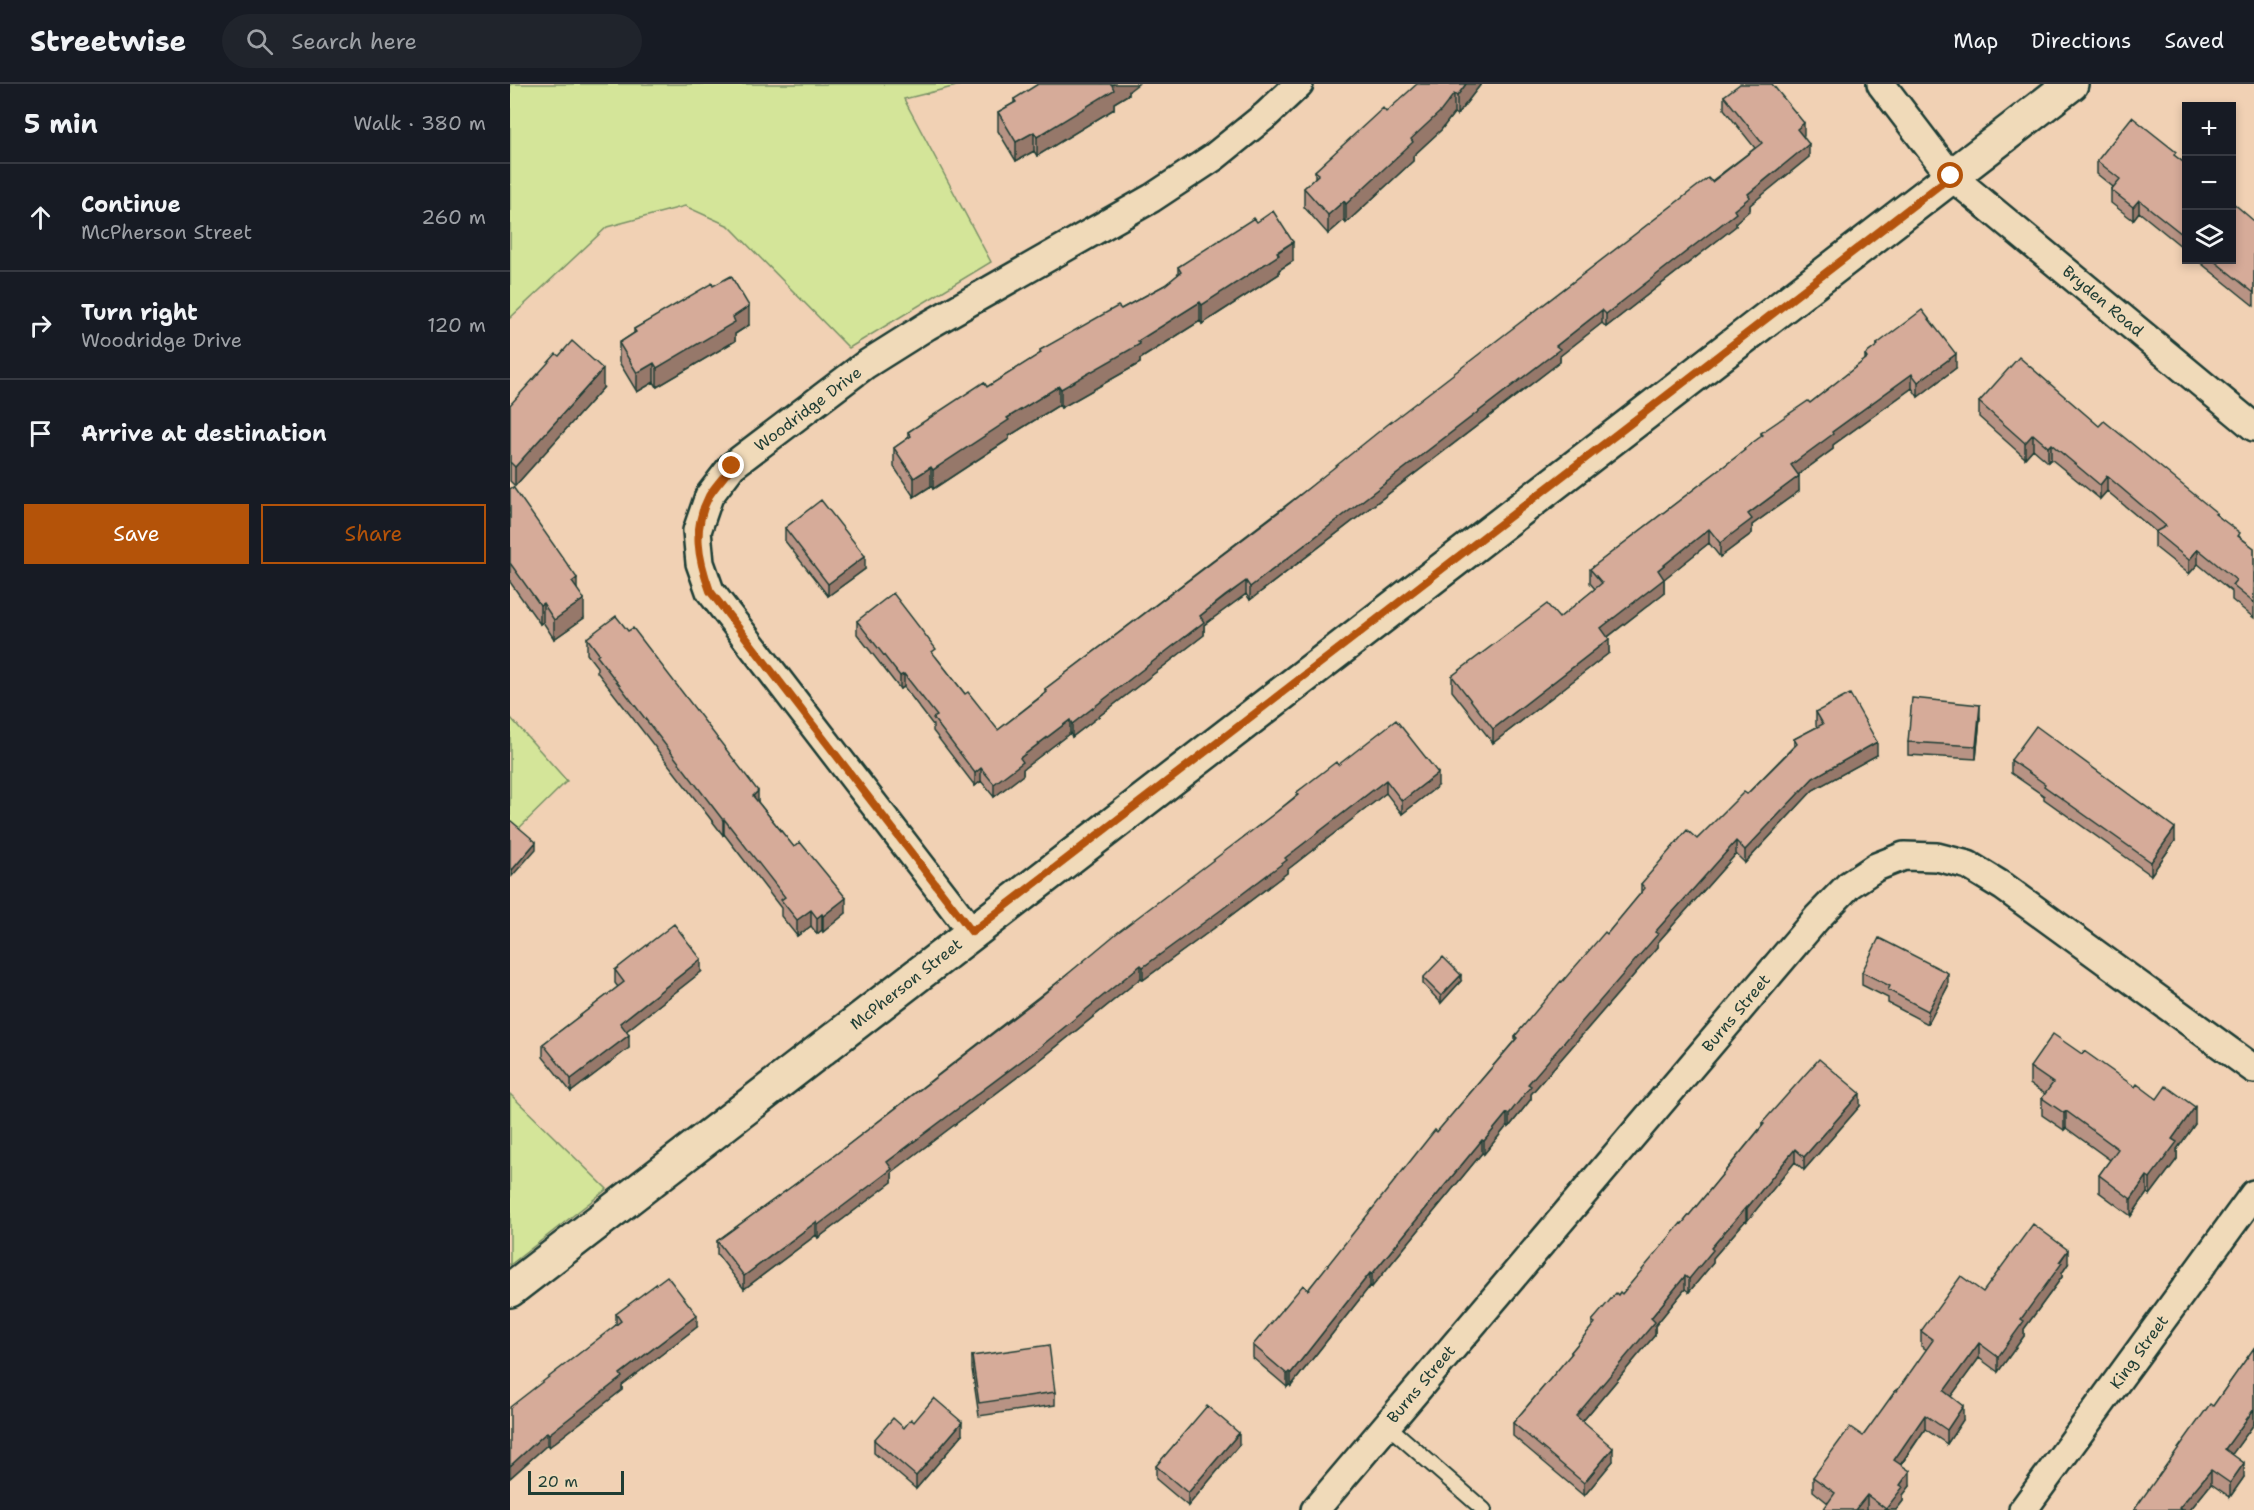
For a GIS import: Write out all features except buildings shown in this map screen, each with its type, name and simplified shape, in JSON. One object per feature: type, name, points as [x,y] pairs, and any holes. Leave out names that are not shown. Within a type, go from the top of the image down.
[{"type":"street","name":"Woodridge Drive","points":[[972,932],[710,591],[700,563],[697,531],[709,496],[732,466],[865,365],[927,326],[1152,198],[1214,157],[1266,115],[1299,84]]},
{"type":"street","points":[[1881,84],[1951,176]]},
{"type":"street","name":"McPherson Street","points":[[510,1290],[2071,84]]},
{"type":"street","name":"Bryden Road","points":[[1951,176],[2254,427]]},
{"type":"street","name":"Burns Street","points":[[1315,1510],[1817,918],[1849,885],[1875,867],[1904,856],[1937,857],[1968,865],[2004,887],[2254,1069]]},
{"type":"street","name":"King Street","points":[[2023,1510],[2254,1194]]},
{"type":"lane","points":[[1387,1425],[1484,1510]]},
{"type":"green space","points":[[510,84],[965,84],[904,99],[991,262],[849,348],[729,226],[685,206],[607,227],[510,318]]},
{"type":"green space","points":[[510,717],[567,781],[510,837]]},
{"type":"green space","points":[[510,1094],[607,1189],[510,1265]]},
{"type":"route","points":[[732,466],[709,496],[697,531],[700,563],[710,591],[972,932],[1951,176]]}]
